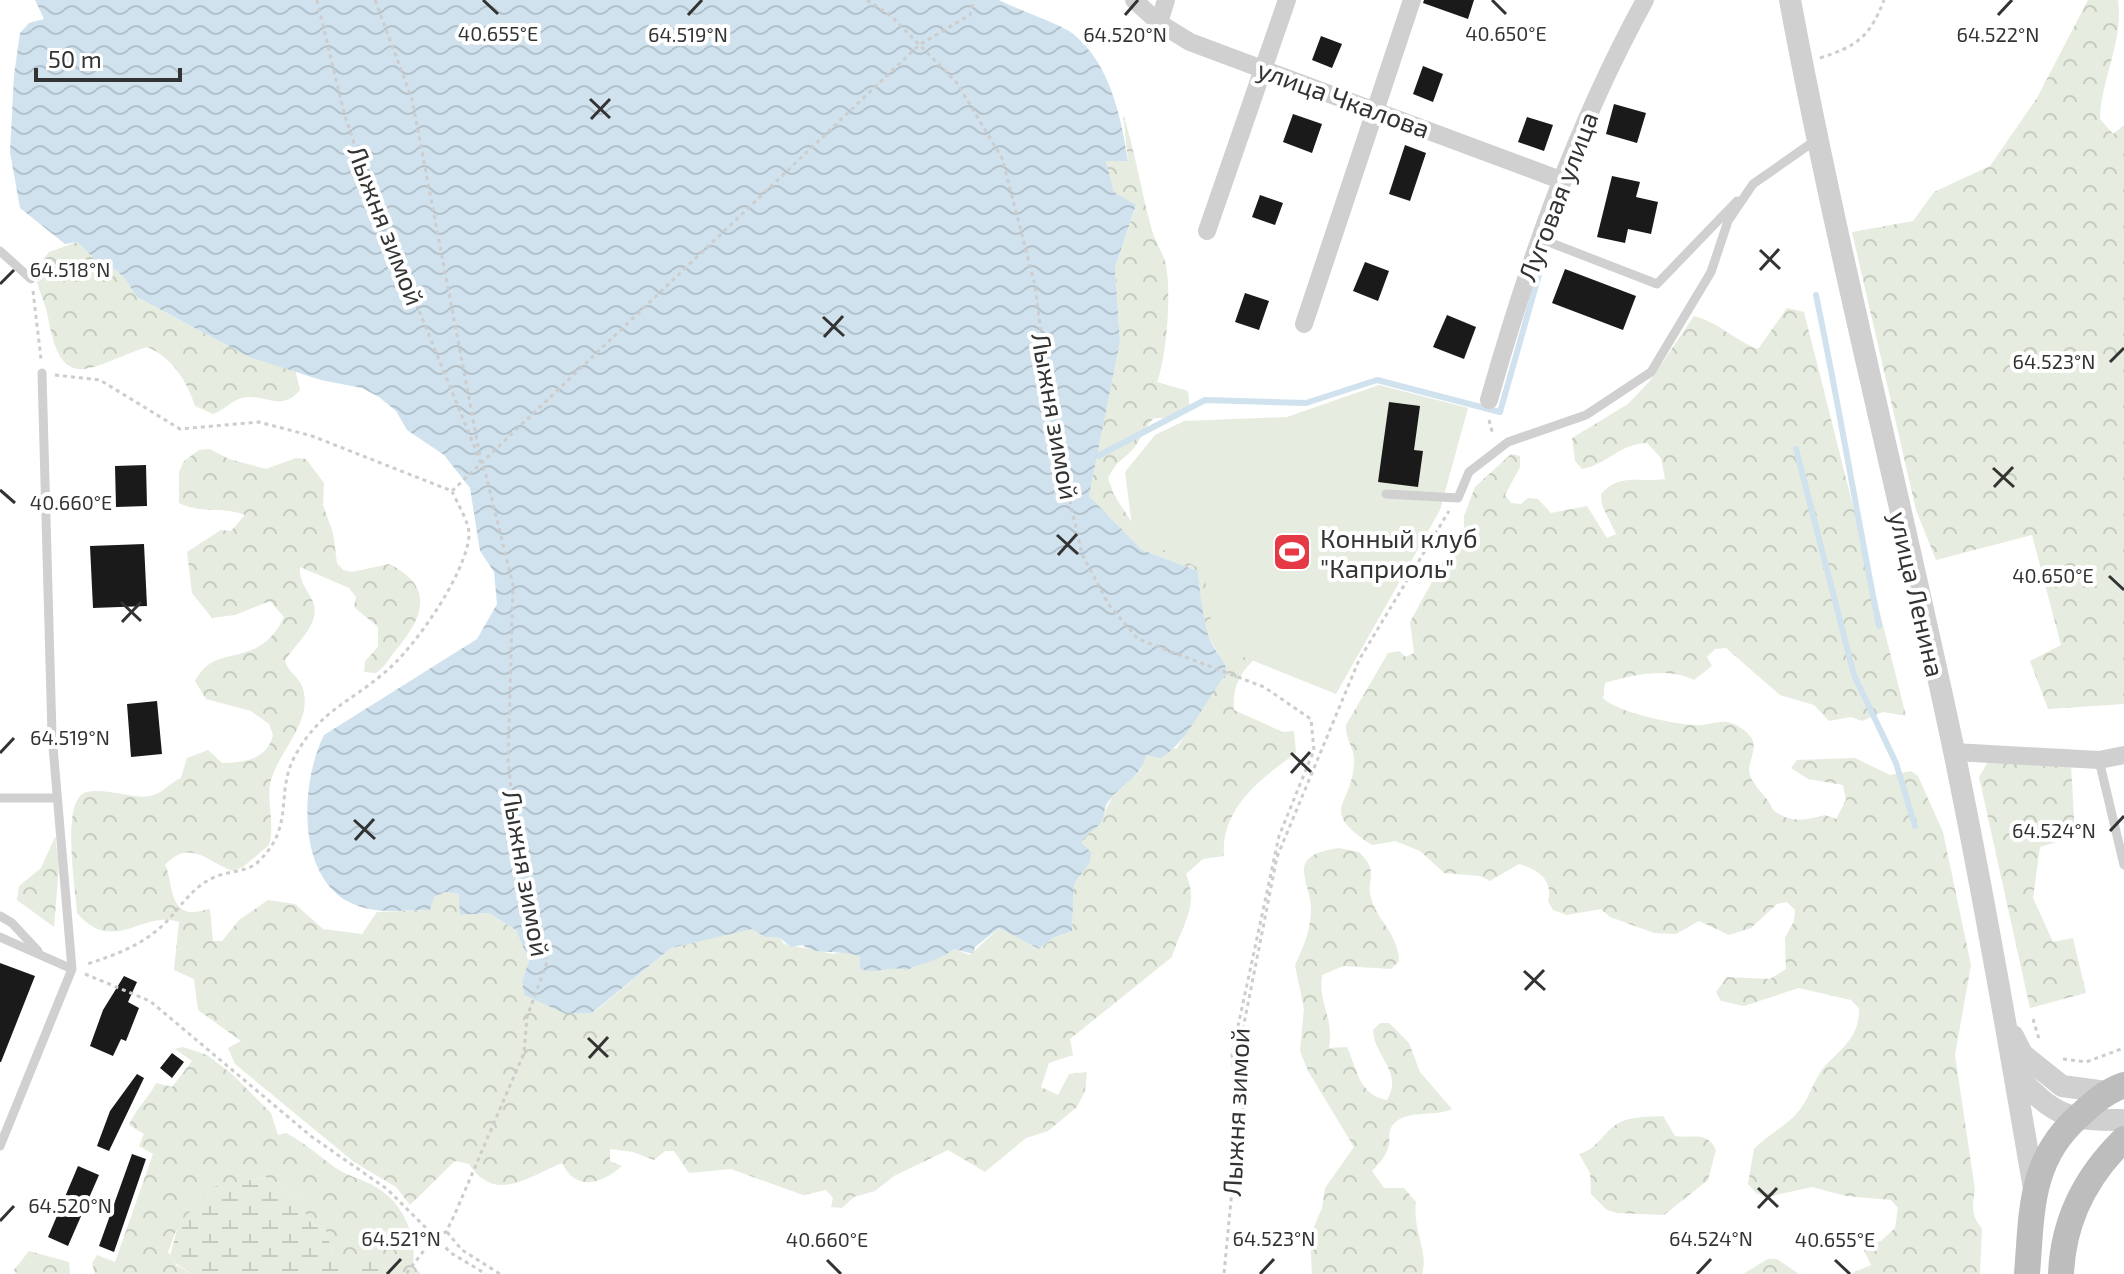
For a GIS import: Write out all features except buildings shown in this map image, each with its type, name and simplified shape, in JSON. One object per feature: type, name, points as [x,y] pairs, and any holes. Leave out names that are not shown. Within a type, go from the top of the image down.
[{"type":"main road","points":[[2034,1189],[2038,1172],[2060,1132],[2115,1089]]},
{"type":"main road","points":[[2061,1274],[2062,1242],[2076,1205],[2106,1156],[2124,1139]]},
{"type":"main road","name":"улица Ленина","points":[[2027,1274],[2034,1189]]},
{"type":"main road","name":"улица Ленина","points":[[2034,1189],[2061,1274]]},
{"type":"street","name":"улица Чкалова","points":[[1134,0],[1159,23],[1190,42],[1375,108],[1563,181]]},
{"type":"street","points":[[1159,23],[1166,0]]},
{"type":"street","points":[[1207,231],[1265,71],[1287,0]]},
{"type":"street","points":[[1304,324],[1412,0]]},
{"type":"street","name":"Луговая улица","points":[[1489,400],[1516,306],[1602,79],[1645,0]]},
{"type":"street","name":"улица Ленина","points":[[1790,0],[1816,140],[1954,752],[2007,1024],[2034,1189]]},
{"type":"street","points":[[1954,752],[2099,760],[2124,755]]},
{"type":"street","points":[[2007,1024],[2022,1054],[2062,1086],[2115,1089]]},
{"type":"street","points":[[2015,1075],[2039,1099],[2073,1120],[2124,1120]]},
{"type":"lane","points":[[1541,239],[1657,284],[1753,184],[1816,140]]},
{"type":"lane","points":[[1386,494],[1458,498],[1469,472],[1508,442],[1586,415],[1651,372],[1711,272],[1728,221],[1753,184]]},
{"type":"lane","points":[[0,251],[31,279]]},
{"type":"lane","points":[[0,1146],[72,969],[56,798],[42,373]]},
{"type":"lane","points":[[2099,760],[2124,865]]},
{"type":"lane","points":[[0,798],[56,798]]},
{"type":"lane","points":[[0,916],[12,923],[41,954]]},
{"type":"lane","points":[[0,937],[72,969]]},
{"type":"path","name":"Лыжня зимой","points":[[317,0],[344,113],[371,193],[481,463],[513,585],[508,761],[515,823],[547,962],[527,1017],[524,1053],[446,1232]]},
{"type":"path","points":[[375,0],[412,99],[481,463]]},
{"type":"path","name":"Лыжня зимой","points":[[867,0],[891,16],[957,83],[1002,158],[1035,285],[1052,422],[1082,554],[1109,605],[1138,639],[1264,687],[1311,719],[1314,750],[1279,836],[1232,1054],[1238,1126],[1224,1274]]},
{"type":"path","points":[[452,491],[919,45],[970,15],[974,0]]},
{"type":"path","points":[[1802,64],[1856,46],[1877,18],[1884,0]]},
{"type":"path","points":[[31,279],[42,373],[100,380],[180,429],[259,422],[312,436],[452,491],[470,533],[458,578],[386,673],[331,709],[295,755],[284,790],[277,842],[256,864],[216,876],[192,892],[163,926],[129,950],[72,969]]},
{"type":"path","points":[[1244,1125],[1240,1044],[1277,857],[1359,660],[1458,498]]},
{"type":"path","points":[[72,969],[150,1001],[312,1137],[387,1189],[451,1253],[486,1274]]},
{"type":"path","points":[[2033,1019],[2041,1043]]},
{"type":"path","points":[[2052,1052],[2064,1060],[2086,1062],[2124,1048]]},
{"type":"path","points":[[406,1274],[435,1236],[446,1232],[462,1250],[500,1274]]},
{"type":"green space","points":[[2088,0],[2118,0],[2119,15],[2100,119],[2113,134],[2124,125],[2124,704],[2048,709],[2030,661],[2061,645],[2032,535],[1936,560],[1916,510],[1852,232],[1913,221],[1934,192],[1990,166],[2037,98]]},
{"type":"green space","points":[[1123,114],[1151,227],[1167,273],[1166,339],[1157,382],[1188,391],[1190,409],[1166,418],[1154,418],[1108,478],[1114,495],[1137,530],[1214,568],[1257,657],[1238,680],[1234,710],[1283,732],[1294,731],[1296,753],[1245,796],[1229,824],[1224,856],[1203,859],[1186,874],[1190,886],[1190,906],[1172,957],[1070,1039],[1073,1055],[1049,1063],[1041,1087],[1058,1095],[1069,1074],[1087,1072],[1085,1091],[1077,1107],[1048,1131],[1026,1138],[985,1172],[948,1150],[894,1176],[875,1191],[854,1197],[842,1208],[831,1207],[833,1198],[826,1190],[803,1195],[731,1169],[689,1173],[674,1151],[665,1151],[654,1160],[633,1152],[610,1149],[610,1161],[622,1166],[606,1177],[590,1182],[575,1179],[562,1163],[524,1180],[501,1185],[479,1176],[469,1164],[455,1161],[410,1205],[396,1187],[354,1162],[235,1064],[228,1048],[241,1041],[198,1010],[194,979],[174,970],[179,922],[153,921],[128,929],[103,931],[90,925],[77,913],[71,830],[77,800],[84,793],[100,791],[144,797],[155,795],[181,778],[187,758],[208,750],[222,763],[254,758],[266,750],[273,735],[269,724],[251,711],[206,699],[195,681],[214,661],[250,651],[262,644],[274,634],[284,617],[270,601],[235,615],[212,618],[192,593],[187,552],[221,530],[231,531],[245,515],[179,503],[179,472],[184,461],[199,450],[210,449],[229,459],[266,469],[296,458],[306,459],[324,483],[323,505],[333,533],[337,563],[343,570],[352,572],[389,564],[414,583],[420,604],[413,626],[384,665],[376,673],[364,672],[365,661],[378,647],[378,627],[354,607],[356,597],[349,588],[300,567],[301,580],[311,598],[314,615],[307,631],[285,661],[302,686],[305,699],[299,724],[270,784],[269,845],[243,867],[233,871],[191,853],[174,857],[165,865],[174,899],[183,910],[196,912],[210,909],[213,941],[222,941],[239,920],[268,900],[295,904],[323,929],[362,934],[377,912],[430,910],[433,897],[445,892],[460,894],[460,915],[489,913],[516,930],[529,961],[522,981],[524,995],[567,1014],[593,1013],[671,948],[739,931],[752,929],[765,937],[780,938],[784,944],[833,954],[848,951],[860,957],[862,963],[881,970],[893,966],[913,968],[954,949],[970,955],[999,928],[1039,949],[1053,938],[1072,931],[1074,884],[1080,876],[1083,838],[1098,826],[1112,797],[1141,770],[1146,754],[1177,748],[1207,697],[1227,673],[1206,628],[1198,571],[1142,550],[1089,496],[1120,342],[1115,268],[1136,206],[1114,192],[1106,161],[1128,160]]},
{"type":"green space","points":[[77,242],[103,267],[116,270],[137,297],[249,357],[295,369],[300,390],[281,401],[242,398],[213,414],[195,406],[177,371],[164,357],[147,347],[95,367],[71,367],[54,342],[36,269],[49,252]]},
{"type":"green space","points":[[1787,308],[1804,312],[1906,716],[1883,712],[1862,721],[1851,717],[1829,721],[1814,705],[1780,695],[1726,648],[1715,649],[1707,657],[1712,666],[1694,680],[1661,673],[1627,677],[1605,683],[1603,698],[1621,708],[1665,721],[1693,725],[1727,722],[1741,728],[1753,744],[1749,766],[1752,779],[1773,810],[1792,819],[1825,815],[1836,819],[1846,800],[1843,785],[1808,779],[1791,768],[1797,760],[1855,758],[1890,775],[1911,771],[1918,776],[1943,832],[1971,965],[1955,1055],[1975,1190],[1973,1210],[1982,1228],[1980,1274],[1850,1274],[1871,1265],[1862,1246],[1881,1241],[1895,1228],[1898,1208],[1891,1200],[1846,1196],[1812,1187],[1767,1197],[1756,1193],[1748,1184],[1754,1149],[1801,1108],[1822,1069],[1853,1034],[1859,1018],[1859,1008],[1851,1000],[1799,988],[1744,1006],[1721,1001],[1716,992],[1727,977],[1770,979],[1786,969],[1785,938],[1794,921],[1795,910],[1787,902],[1777,904],[1751,928],[1729,935],[1699,921],[1676,934],[1654,933],[1610,917],[1601,909],[1567,915],[1553,910],[1548,901],[1546,881],[1538,872],[1519,864],[1490,881],[1480,876],[1444,873],[1420,851],[1395,841],[1372,845],[1355,833],[1341,815],[1354,761],[1346,725],[1388,653],[1399,651],[1406,657],[1414,653],[1410,622],[1445,558],[1464,536],[1464,516],[1475,487],[1511,454],[1520,456],[1520,467],[1505,495],[1511,503],[1521,504],[1528,498],[1538,499],[1551,513],[1587,506],[1607,538],[1616,534],[1602,505],[1601,494],[1608,487],[1623,481],[1665,479],[1661,458],[1647,443],[1638,444],[1582,469],[1575,461],[1572,438],[1628,404],[1649,382],[1694,316],[1758,349]]},
{"type":"green space","name":"Конный клуб \"Каприоль\"","points":[[1379,385],[1468,408],[1440,510],[1336,694],[1214,645],[1204,571],[1133,534],[1125,472],[1155,435],[1184,421],[1287,417]]},
{"type":"green space","points":[[1988,762],[2071,764],[2075,836],[2040,847],[2033,898],[2053,942],[2073,938],[2086,993],[2030,1008],[1979,777]]},
{"type":"green space","points":[[55,837],[59,865],[54,927],[17,900],[19,886],[41,868]]},
{"type":"green space","points":[[1339,848],[1359,852],[1369,865],[1371,898],[1395,942],[1399,961],[1391,969],[1343,966],[1322,975],[1329,1048],[1347,1047],[1365,1087],[1370,1093],[1387,1100],[1392,1081],[1373,1030],[1380,1023],[1389,1023],[1409,1043],[1420,1072],[1452,1109],[1398,1120],[1391,1128],[1385,1155],[1372,1171],[1384,1188],[1404,1188],[1416,1202],[1416,1222],[1424,1265],[1422,1274],[1312,1274],[1310,1236],[1322,1208],[1325,1188],[1354,1147],[1308,1071],[1300,1051],[1304,1009],[1295,965],[1306,940],[1311,912],[1305,863],[1321,852]]},
{"type":"green space","points":[[183,1047],[207,1055],[232,1074],[271,1113],[278,1135],[286,1133],[341,1171],[386,1194],[406,1221],[413,1242],[413,1265],[421,1274],[393,1274],[379,1263],[369,1260],[342,1262],[332,1253],[327,1232],[308,1219],[300,1197],[266,1177],[217,1194],[185,1218],[168,1252],[176,1265],[192,1274],[95,1274],[92,1263],[97,1255],[115,1262],[153,1154],[139,1146],[144,1134],[129,1125],[156,1083],[172,1087],[192,1061],[175,1049]]},
{"type":"green space","points":[[1663,1116],[1675,1136],[1704,1138],[1712,1144],[1716,1150],[1708,1180],[1664,1215],[1607,1210],[1591,1194],[1590,1173],[1579,1154],[1594,1146],[1609,1130],[1625,1120]]},
{"type":"green space","points":[[266,1177],[300,1197],[308,1219],[327,1232],[332,1253],[342,1261],[374,1259],[393,1274],[192,1274],[169,1259],[179,1223],[213,1187]]},
{"type":"green space","points":[[29,1251],[69,1262],[70,1274],[16,1274],[14,1270]]},
{"type":"green space","points":[[1768,1259],[1777,1259],[1799,1274],[1743,1274]]},
{"type":"water","points":[[35,0],[999,0],[1072,33],[1096,59],[1112,91],[1128,161],[1106,161],[1114,192],[1136,205],[1115,268],[1120,342],[1089,496],[1142,550],[1198,571],[1207,629],[1227,673],[1180,741],[1161,758],[1146,755],[1136,775],[1108,802],[1101,823],[1082,843],[1091,852],[1090,862],[1074,884],[1072,931],[1053,938],[1039,949],[999,928],[975,947],[973,954],[954,949],[907,970],[873,971],[860,969],[860,957],[853,954],[816,951],[802,945],[791,947],[780,938],[765,937],[752,929],[671,948],[592,1013],[566,1014],[524,995],[522,981],[529,961],[516,930],[489,913],[460,915],[459,894],[445,892],[434,897],[430,910],[390,911],[360,907],[333,890],[320,872],[308,826],[311,777],[324,735],[477,639],[497,604],[494,572],[480,551],[470,488],[444,455],[407,430],[396,411],[379,397],[362,388],[321,380],[249,357],[137,297],[116,270],[103,267],[77,242],[65,244],[20,208],[10,152],[14,75],[20,33],[29,23],[44,19]]},
{"type":"waterway","points":[[1098,456],[1205,400],[1306,403],[1377,380],[1500,412],[1544,257]]},
{"type":"waterway","points":[[1816,295],[1879,626]]},
{"type":"waterway","points":[[1796,449],[1854,675],[1896,763],[1915,826]]},
{"type":"place","name":"Конный клуб \"Каприоль\"","points":[[1292,552]]}]
